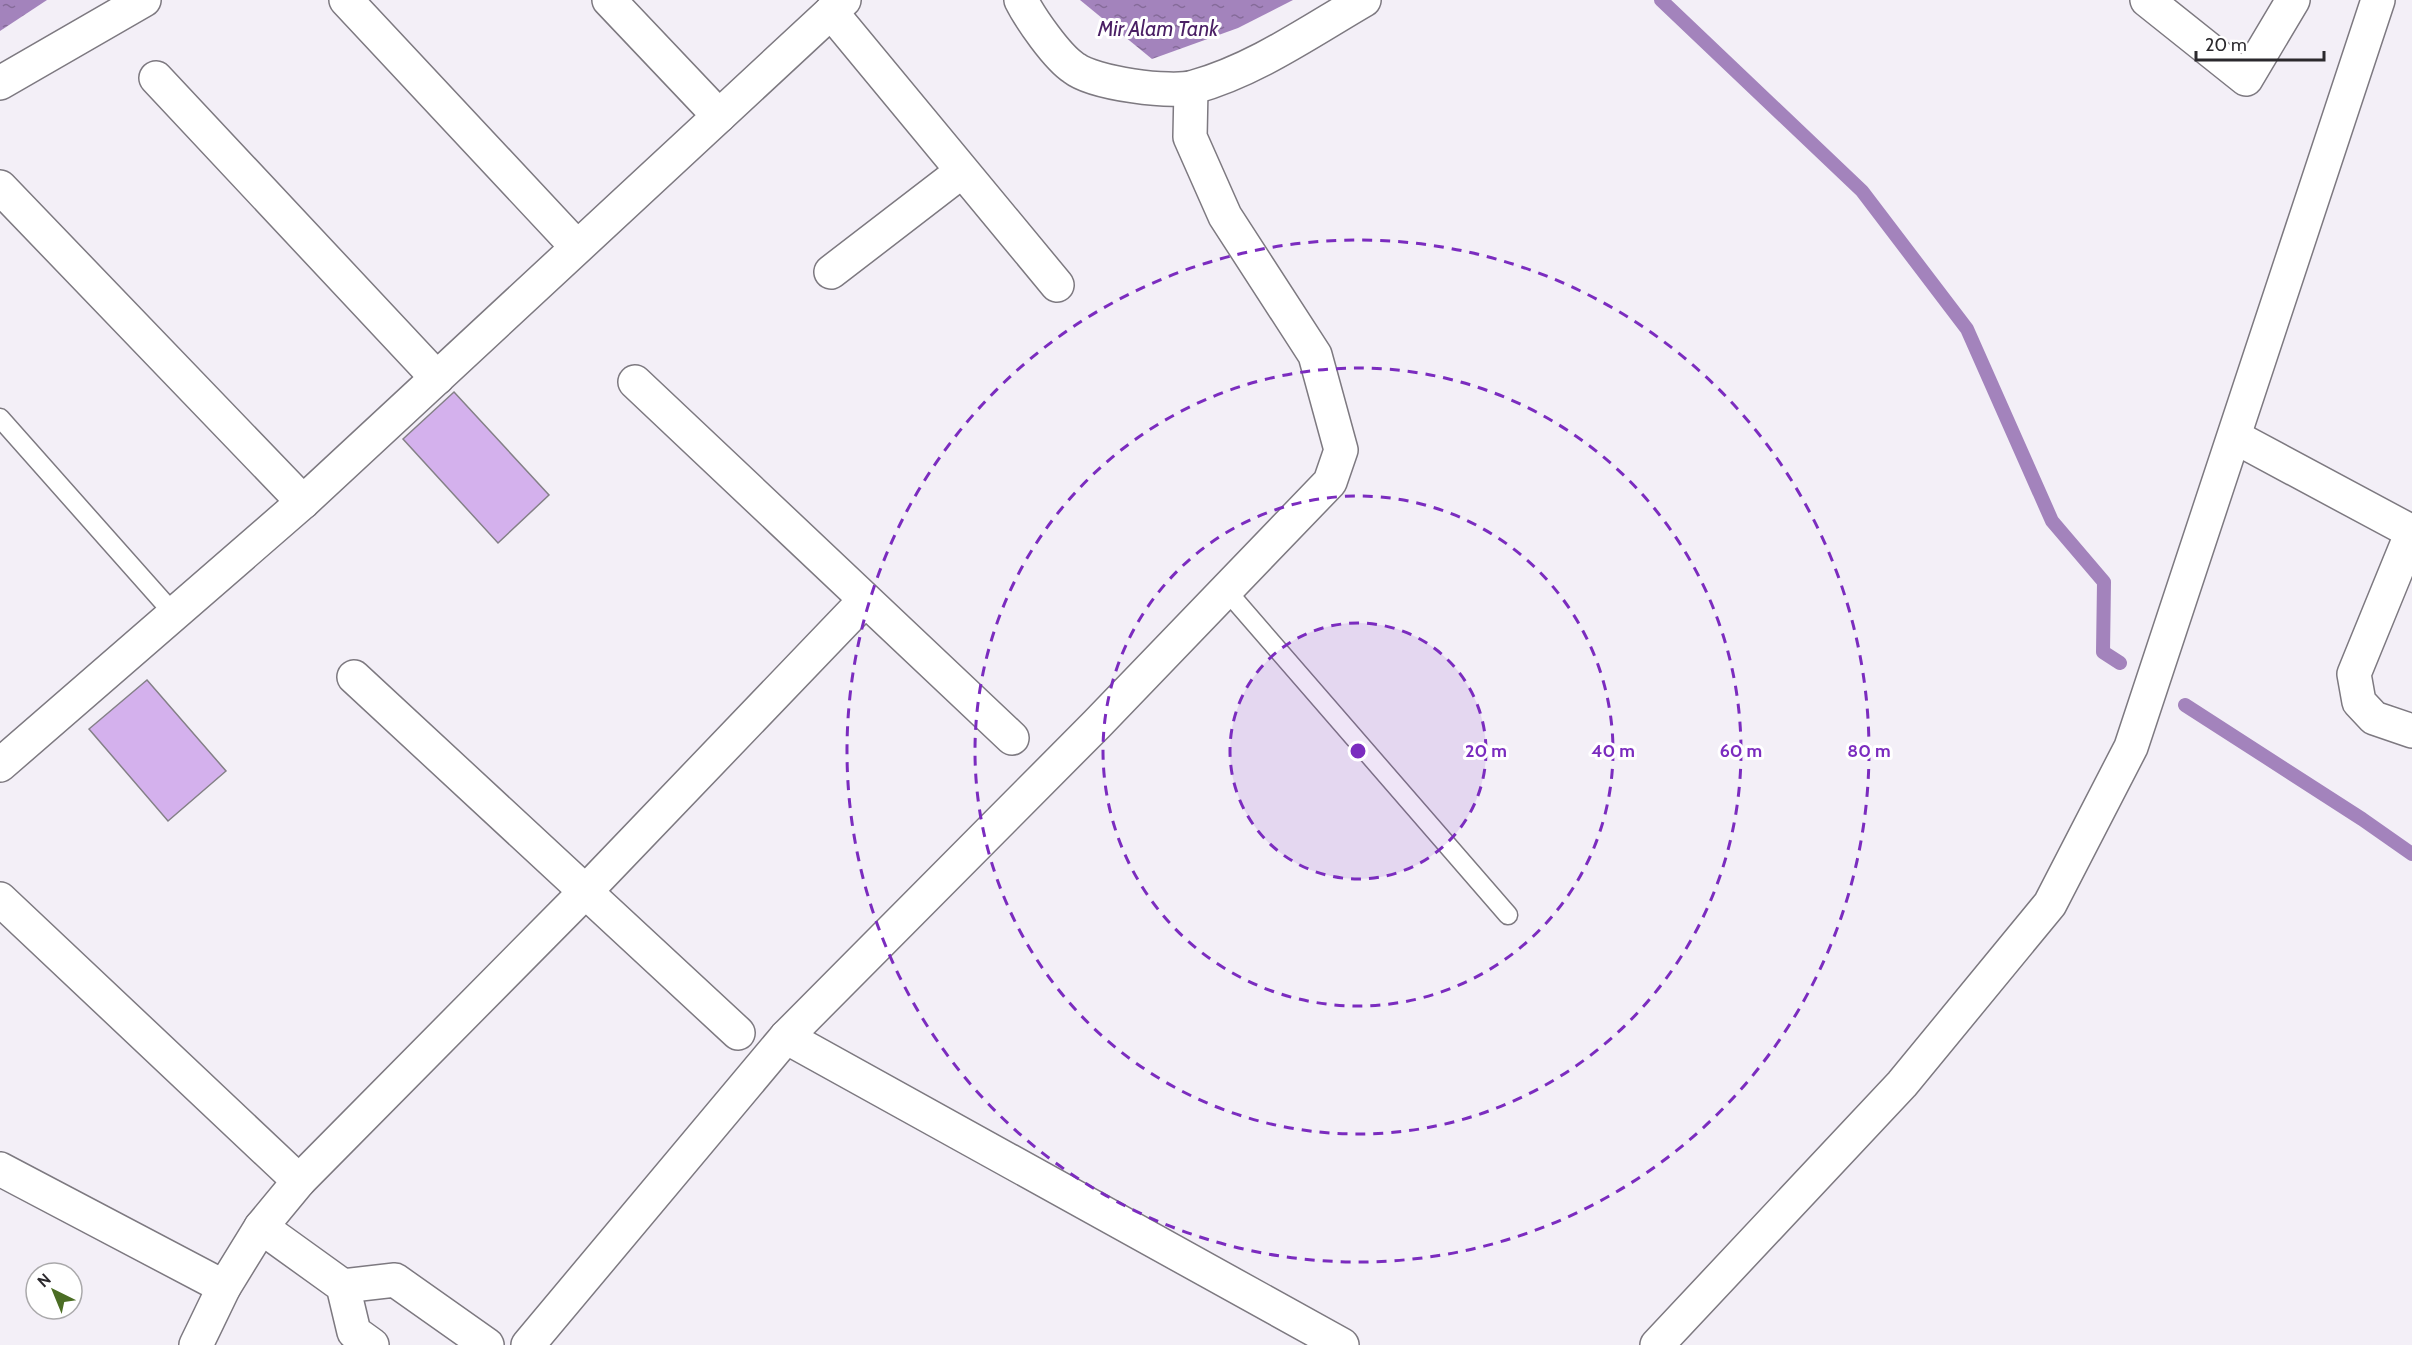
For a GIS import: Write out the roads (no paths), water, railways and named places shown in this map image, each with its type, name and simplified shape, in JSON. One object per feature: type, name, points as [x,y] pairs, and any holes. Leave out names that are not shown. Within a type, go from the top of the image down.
[{"type":"street","points":[[0,83],[144,0]]},
{"type":"street","points":[[346,0],[577,248]]},
{"type":"street","points":[[609,0],[719,116]]},
{"type":"street","points":[[1021,0],[1030,18],[1074,69],[1129,87],[1191,88],[1256,63],[1364,0]]},
{"type":"street","points":[[2147,0],[2246,79],[2293,0]]},
{"type":"street","points":[[1657,1345],[1902,1084],[2050,904],[2132,747],[2378,0]]},
{"type":"street","points":[[1,761],[303,502],[838,6],[961,172],[1057,285]]},
{"type":"street","points":[[156,78],[437,378]]},
{"type":"street","points":[[528,1345],[786,1037],[1330,482],[1341,450],[1315,355],[1225,216],[1190,137],[1191,88]]},
{"type":"street","points":[[831,272],[961,172]]},
{"type":"street","points":[[0,187],[303,502]]},
{"type":"street","points":[[635,382],[1012,738]]},
{"type":"street","points":[[2235,437],[2412,532],[2354,674],[2359,702],[2374,718],[2412,731]]},
{"type":"street","points":[[196,1345],[224,1287],[261,1227],[299,1181],[586,891],[865,600]]},
{"type":"street","points":[[354,677],[738,1033]]},
{"type":"street","points":[[0,899],[299,1181]]},
{"type":"street","points":[[786,1037],[1342,1345]]},
{"type":"street","points":[[0,1169],[224,1287]]},
{"type":"street","points":[[261,1227],[343,1286],[354,1332],[372,1345]]},
{"type":"street","points":[[343,1286],[395,1280],[487,1345]]},
{"type":"lane","points":[[0,418],[174,614]]},
{"type":"lane","points":[[1226,590],[1508,915]]},
{"type":"water","points":[[0,0],[47,0],[0,31]]},
{"type":"water","name":"Mir Alam Tank","points":[[1080,0],[1293,0],[1238,28],[1152,59]]},
{"type":"waterway","points":[[1661,0],[1862,191],[1967,329],[2052,521],[2104,582],[2103,652],[2120,663]]},
{"type":"waterway","points":[[2185,705],[2362,819],[2412,854]]}]
